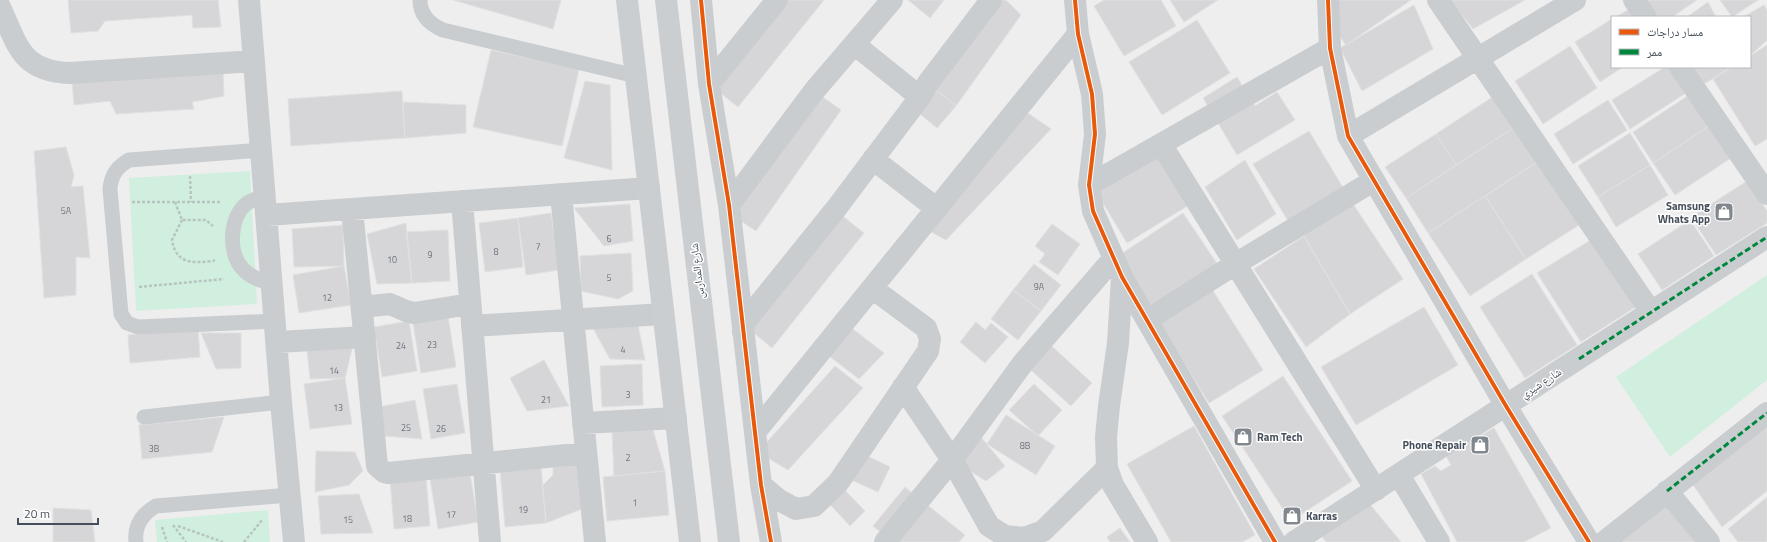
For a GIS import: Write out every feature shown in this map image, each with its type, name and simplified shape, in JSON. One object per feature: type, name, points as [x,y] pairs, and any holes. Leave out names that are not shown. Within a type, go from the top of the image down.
[{"type":"street","points":[[249,0],[262,150],[261,204],[273,283],[281,402],[294,542]]},
{"type":"street","points":[[627,0],[690,542]]},
{"type":"street","name":"شارع المدارس","points":[[666,0],[729,542]]},
{"type":"street","points":[[701,0],[709,84],[729,205],[743,332]]},
{"type":"street","points":[[709,84],[777,0]]},
{"type":"street","points":[[729,205],[814,91],[892,0]]},
{"type":"street","points":[[771,542],[761,485],[756,431],[742,324],[835,210],[991,0]]},
{"type":"street","points":[[1075,0],[1078,34],[1092,94],[1095,134],[1089,186],[1092,211],[1118,268],[1275,542]]},
{"type":"street","points":[[1328,0],[1330,48],[1348,136],[1506,406],[1589,542]]},
{"type":"street","points":[[1438,0],[1651,312]]},
{"type":"street","points":[[1348,136],[1574,0]]},
{"type":"street","points":[[1634,0],[1645,16]]},
{"type":"street","points":[[0,7],[24,57],[37,67],[53,72],[70,73],[254,61]]},
{"type":"street","points":[[756,431],[1078,34]]},
{"type":"street","points":[[854,44],[920,97]]},
{"type":"street","points":[[1089,186],[1330,48]]},
{"type":"street","points":[[1681,68],[1767,194]]},
{"type":"street","points":[[1161,144],[1376,490]]},
{"type":"street","points":[[873,159],[937,209]]},
{"type":"street","points":[[1147,320],[1236,263],[1373,181]]},
{"type":"street","points":[[261,204],[352,209],[649,188]]},
{"type":"street","points":[[561,194],[595,542]]},
{"type":"street","points":[[462,201],[490,542]]},
{"type":"street","points":[[352,209],[378,466],[380,469],[388,473],[586,453]]},
{"type":"street","name":"شارع شيري","points":[[1294,542],[1321,535],[1376,490],[1767,237]]},
{"type":"street","points":[[885,542],[952,460],[1023,363],[1118,268]]},
{"type":"street","points":[[1118,268],[1118,343],[1106,437],[1107,468],[1113,485],[1147,542]]},
{"type":"street","points":[[761,485],[778,500],[796,509],[814,506],[838,483],[928,351],[930,339],[926,328],[872,288]]},
{"type":"street","points":[[362,307],[390,304],[414,313],[470,304]]},
{"type":"street","points":[[472,326],[663,314]]},
{"type":"street","points":[[278,342],[365,337]]},
{"type":"street","points":[[903,387],[952,460],[989,526],[1005,536],[1024,538],[1043,531],[1107,468]]},
{"type":"street","points":[[1604,542],[1767,413]]},
{"type":"street","points":[[583,423],[676,418]]},
{"type":"street","points":[[1400,475],[1439,542]]},
{"type":"street","points":[[1667,491],[1709,542]]},
{"type":"lane","points":[[420,0],[422,11],[427,20],[434,26],[443,30],[636,76]]},
{"type":"lane","points":[[262,150],[129,160],[118,168],[111,180],[121,314],[127,323],[138,327],[276,321]]},
{"type":"lane","points":[[261,204],[239,212],[234,223],[233,241],[235,258],[250,276],[261,281],[273,283]]},
{"type":"lane","points":[[144,417],[281,402]]},
{"type":"lane","points":[[136,542],[135,534],[137,525],[142,517],[156,506],[290,495]]},
{"type":"path","points":[[112,202],[261,204]]},
{"type":"path","points":[[176,202],[182,220],[172,240],[178,254],[182,259],[191,263],[213,261],[216,258]]},
{"type":"path","points":[[182,220],[206,220],[216,228]]},
{"type":"path","points":[[119,289],[250,276]]},
{"type":"path","points":[[167,523],[223,542]]},
{"type":"path","points":[[173,525],[186,542]]},
{"type":"green space","points":[[250,171],[257,304],[136,311],[129,178]]},
{"type":"green space","points":[[1767,275],[1767,380],[1670,457],[1616,377]]},
{"type":"green space","points":[[268,510],[270,542],[157,542],[155,520]]},
{"type":"building","points":[[68,0],[218,0],[221,27],[193,28],[192,15],[105,21],[98,31],[71,33]]},
{"type":"building","points":[[453,0],[561,0],[553,29]]},
{"type":"building","points":[[777,0],[824,0],[738,107],[709,84]]},
{"type":"building","points":[[908,0],[944,0],[930,18]]},
{"type":"building","points":[[991,0],[1006,0],[1021,15],[956,106],[928,83]]},
{"type":"building","points":[[1104,0],[1161,0],[1176,26],[1124,56],[1094,6]]},
{"type":"building","points":[[1170,0],[1218,0],[1184,22]]},
{"type":"building","points":[[1336,0],[1411,0],[1346,45],[1333,27]]},
{"type":"building","points":[[1450,0],[1525,0],[1473,29]]},
{"type":"building","points":[[1645,0],[1697,0],[1673,16],[1657,16]]},
{"type":"building","points":[[1720,0],[1758,0],[1734,16],[1731,16]]},
{"type":"building","points":[[1708,2],[1715,16],[1688,16]]},
{"type":"building","points":[[1414,5],[1433,49],[1362,91],[1340,48]]},
{"type":"building","points":[[1764,5],[1767,10],[1767,40],[1752,54],[1751,16],[1745,16]]},
{"type":"building","points":[[1634,6],[1640,16],[1618,16]]},
{"type":"building","points":[[1197,20],[1230,73],[1162,115],[1129,62]]},
{"type":"building","points":[[1611,20],[1611,68],[1621,68],[1600,82],[1575,42]]},
{"type":"building","points":[[1767,45],[1767,139],[1755,146],[1713,79],[1730,68],[1751,68],[1751,55]]},
{"type":"building","points":[[1570,46],[1597,88],[1543,124],[1515,81]]},
{"type":"building","points":[[491,50],[579,69],[562,146],[473,127]]},
{"type":"building","points":[[1663,68],[1671,68],[1686,93],[1630,129],[1612,100]]},
{"type":"building","points":[[1692,68],[1729,68],[1701,86]]},
{"type":"building","points":[[223,71],[224,96],[192,102],[194,109],[116,114],[110,101],[74,105],[72,80]]},
{"type":"building","points":[[1237,77],[1255,106],[1277,92],[1295,120],[1237,155],[1203,98]]},
{"type":"building","points":[[585,81],[610,85],[612,170],[564,158]]},
{"type":"building","points":[[928,83],[956,106],[937,128],[909,105]]},
{"type":"building","points":[[402,91],[405,138],[291,146],[288,99]]},
{"type":"building","points":[[814,91],[841,110],[756,231],[729,213]]},
{"type":"building","points":[[1689,95],[1709,126],[1653,163],[1633,132]]},
{"type":"building","points":[[1494,96],[1515,127],[1456,165],[1436,134]]},
{"type":"building","points":[[1608,100],[1627,130],[1573,164],[1554,134]]},
{"type":"building","points":[[403,102],[466,105],[466,133],[405,138]]},
{"type":"building","points":[[1019,107],[1051,129],[946,240],[922,227]]},
{"type":"building","points":[[1709,126],[1731,158],[1675,195],[1653,163]]},
{"type":"building","points":[[1515,127],[1537,162],[1428,233],[1406,198]]},
{"type":"building","points":[[1309,131],[1345,191],[1290,224],[1253,164]]},
{"type":"building","points":[[1630,133],[1650,165],[1598,197],[1578,166]]},
{"type":"building","points":[[1436,134],[1456,165],[1406,198],[1385,167]]},
{"type":"building","points":[[66,147],[74,175],[71,187],[83,186],[90,258],[76,257],[76,295],[44,298],[34,151]]},
{"type":"building","points":[[1156,151],[1189,205],[1127,243],[1094,188]]},
{"type":"building","points":[[1245,160],[1276,214],[1237,240],[1205,187]]},
{"type":"building","points":[[1537,162],[1579,225],[1526,259],[1485,196]]},
{"type":"building","points":[[1650,165],[1668,195],[1616,227],[1598,197]]},
{"type":"building","points":[[1747,181],[1767,211],[1767,223],[1716,255],[1691,217]]},
{"type":"building","points":[[1347,195],[1403,279],[1350,314],[1304,236]]},
{"type":"building","points":[[1485,196],[1526,259],[1470,296],[1428,233]]},
{"type":"building","points":[[630,204],[633,241],[604,246],[574,208]]},
{"type":"building","points":[[835,210],[864,233],[772,348],[743,324]]},
{"type":"building","points":[[551,213],[559,270],[526,275],[518,218]]},
{"type":"building","points":[[1183,213],[1220,268],[1155,311],[1118,256]]},
{"type":"building","points":[[518,218],[523,267],[485,272],[479,223]]},
{"type":"building","points":[[1690,220],[1714,256],[1662,290],[1638,254]]},
{"type":"building","points":[[406,223],[412,283],[377,284],[367,234]]},
{"type":"building","points":[[1052,224],[1080,244],[1058,275],[1039,262],[1045,254],[1035,246]]},
{"type":"building","points":[[343,225],[344,266],[294,267],[292,229]]},
{"type":"building","points":[[448,230],[450,281],[412,283],[406,232]]},
{"type":"building","points":[[1304,236],[1350,314],[1306,347],[1254,269]]},
{"type":"building","points":[[1594,238],[1637,306],[1581,342],[1537,273]]},
{"type":"building","points":[[631,253],[633,291],[618,299],[581,291],[580,256]]},
{"type":"building","points":[[1034,264],[1061,285],[1041,311],[1013,290]]},
{"type":"building","points":[[344,266],[351,305],[299,313],[293,275]]},
{"type":"building","points":[[1532,274],[1577,345],[1525,378],[1480,307]]},
{"type":"building","points":[[1210,286],[1263,370],[1209,403],[1157,319]]},
{"type":"building","points":[[1013,290],[1041,311],[1018,340],[991,319]]},
{"type":"building","points":[[1424,307],[1458,365],[1356,425],[1321,367]]},
{"type":"building","points":[[448,317],[456,367],[421,373],[413,323]]},
{"type":"building","points":[[637,320],[645,360],[610,359],[590,323]]},
{"type":"building","points":[[409,321],[417,371],[382,377],[374,327]]},
{"type":"building","points":[[976,322],[985,330],[991,323],[1008,337],[985,363],[960,342]]},
{"type":"building","points":[[849,326],[884,353],[859,379],[829,356]]},
{"type":"building","points":[[198,328],[200,357],[130,363],[128,335]]},
{"type":"building","points":[[201,333],[241,333],[241,368],[216,369]]},
{"type":"building","points":[[1045,340],[1092,383],[1071,406],[1023,363]]},
{"type":"building","points":[[353,345],[345,378],[310,379],[307,350]]},
{"type":"building","points":[[544,360],[569,406],[527,411],[510,378]]},
{"type":"building","points":[[642,364],[643,405],[602,407],[600,366]]},
{"type":"building","points":[[835,366],[863,388],[788,470],[758,452]]},
{"type":"building","points":[[1283,376],[1352,481],[1291,521],[1222,416]]},
{"type":"building","points":[[345,378],[352,424],[310,429],[304,384]]},
{"type":"building","points":[[457,384],[465,433],[431,439],[423,389]]},
{"type":"building","points":[[1034,384],[1062,410],[1038,436],[1009,410]]},
{"type":"building","points":[[415,400],[422,439],[385,436],[379,407]]},
{"type":"building","points":[[1006,415],[1055,446],[1036,475],[987,444]]},
{"type":"building","points":[[224,417],[212,452],[142,459],[139,425]]},
{"type":"building","points":[[1767,421],[1767,491],[1722,527],[1691,482]]},
{"type":"building","points":[[1194,426],[1255,535],[1242,542],[1171,542],[1127,464]]},
{"type":"building","points":[[1494,428],[1551,528],[1524,542],[1457,542],[1421,474],[1435,466],[1441,471],[1451,465],[1446,456]]},
{"type":"building","points":[[653,430],[665,471],[614,476],[612,432]]},
{"type":"building","points":[[980,436],[1005,466],[986,481],[952,460]]},
{"type":"building","points":[[316,451],[355,452],[363,471],[349,485],[315,492]]},
{"type":"building","points":[[859,452],[890,467],[878,492],[847,478]]},
{"type":"building","points":[[579,462],[582,509],[546,523],[542,486],[553,475],[553,464]]},
{"type":"building","points":[[541,466],[546,523],[505,527],[500,470]]},
{"type":"building","points":[[665,471],[669,515],[607,521],[603,477]]},
{"type":"building","points":[[470,473],[478,522],[438,529],[430,479]]},
{"type":"building","points":[[426,476],[430,526],[394,529],[390,479]]},
{"type":"building","points":[[838,483],[865,511],[850,526],[823,497]]},
{"type":"building","points":[[905,487],[965,535],[959,542],[892,542],[873,526]]},
{"type":"building","points":[[359,494],[373,533],[321,534],[318,496]]},
{"type":"building","points":[[1364,497],[1401,542],[1326,542],[1322,537]]},
{"type":"building","points":[[1767,497],[1767,542],[1738,542],[1728,529]]},
{"type":"building","points":[[1662,500],[1697,542],[1613,542]]},
{"type":"building","points":[[53,508],[91,510],[95,542],[53,542]]},
{"type":"building","points":[[1120,528],[1130,542],[1110,542],[1107,537]]},
{"type":"marked path","points":[[1579,359],[1767,237]]},
{"type":"marked path","points":[[1667,491],[1767,413]]},
{"type":"cycle path","points":[[701,0],[709,84],[729,205],[761,485],[771,542]]},
{"type":"cycle path","points":[[1075,0],[1078,34],[1092,94],[1095,134],[1089,185],[1093,211],[1122,277],[1275,542]]},
{"type":"cycle path","points":[[1328,0],[1330,48],[1348,136],[1506,406],[1589,542]]},
{"type":"place","name":"Samsung Whats App","points":[[1724,212]]},
{"type":"place","name":"Ram Tech","points":[[1243,437]]},
{"type":"place","name":"Phone Repair","points":[[1480,445]]},
{"type":"place","name":"Karras","points":[[1292,516]]}]
